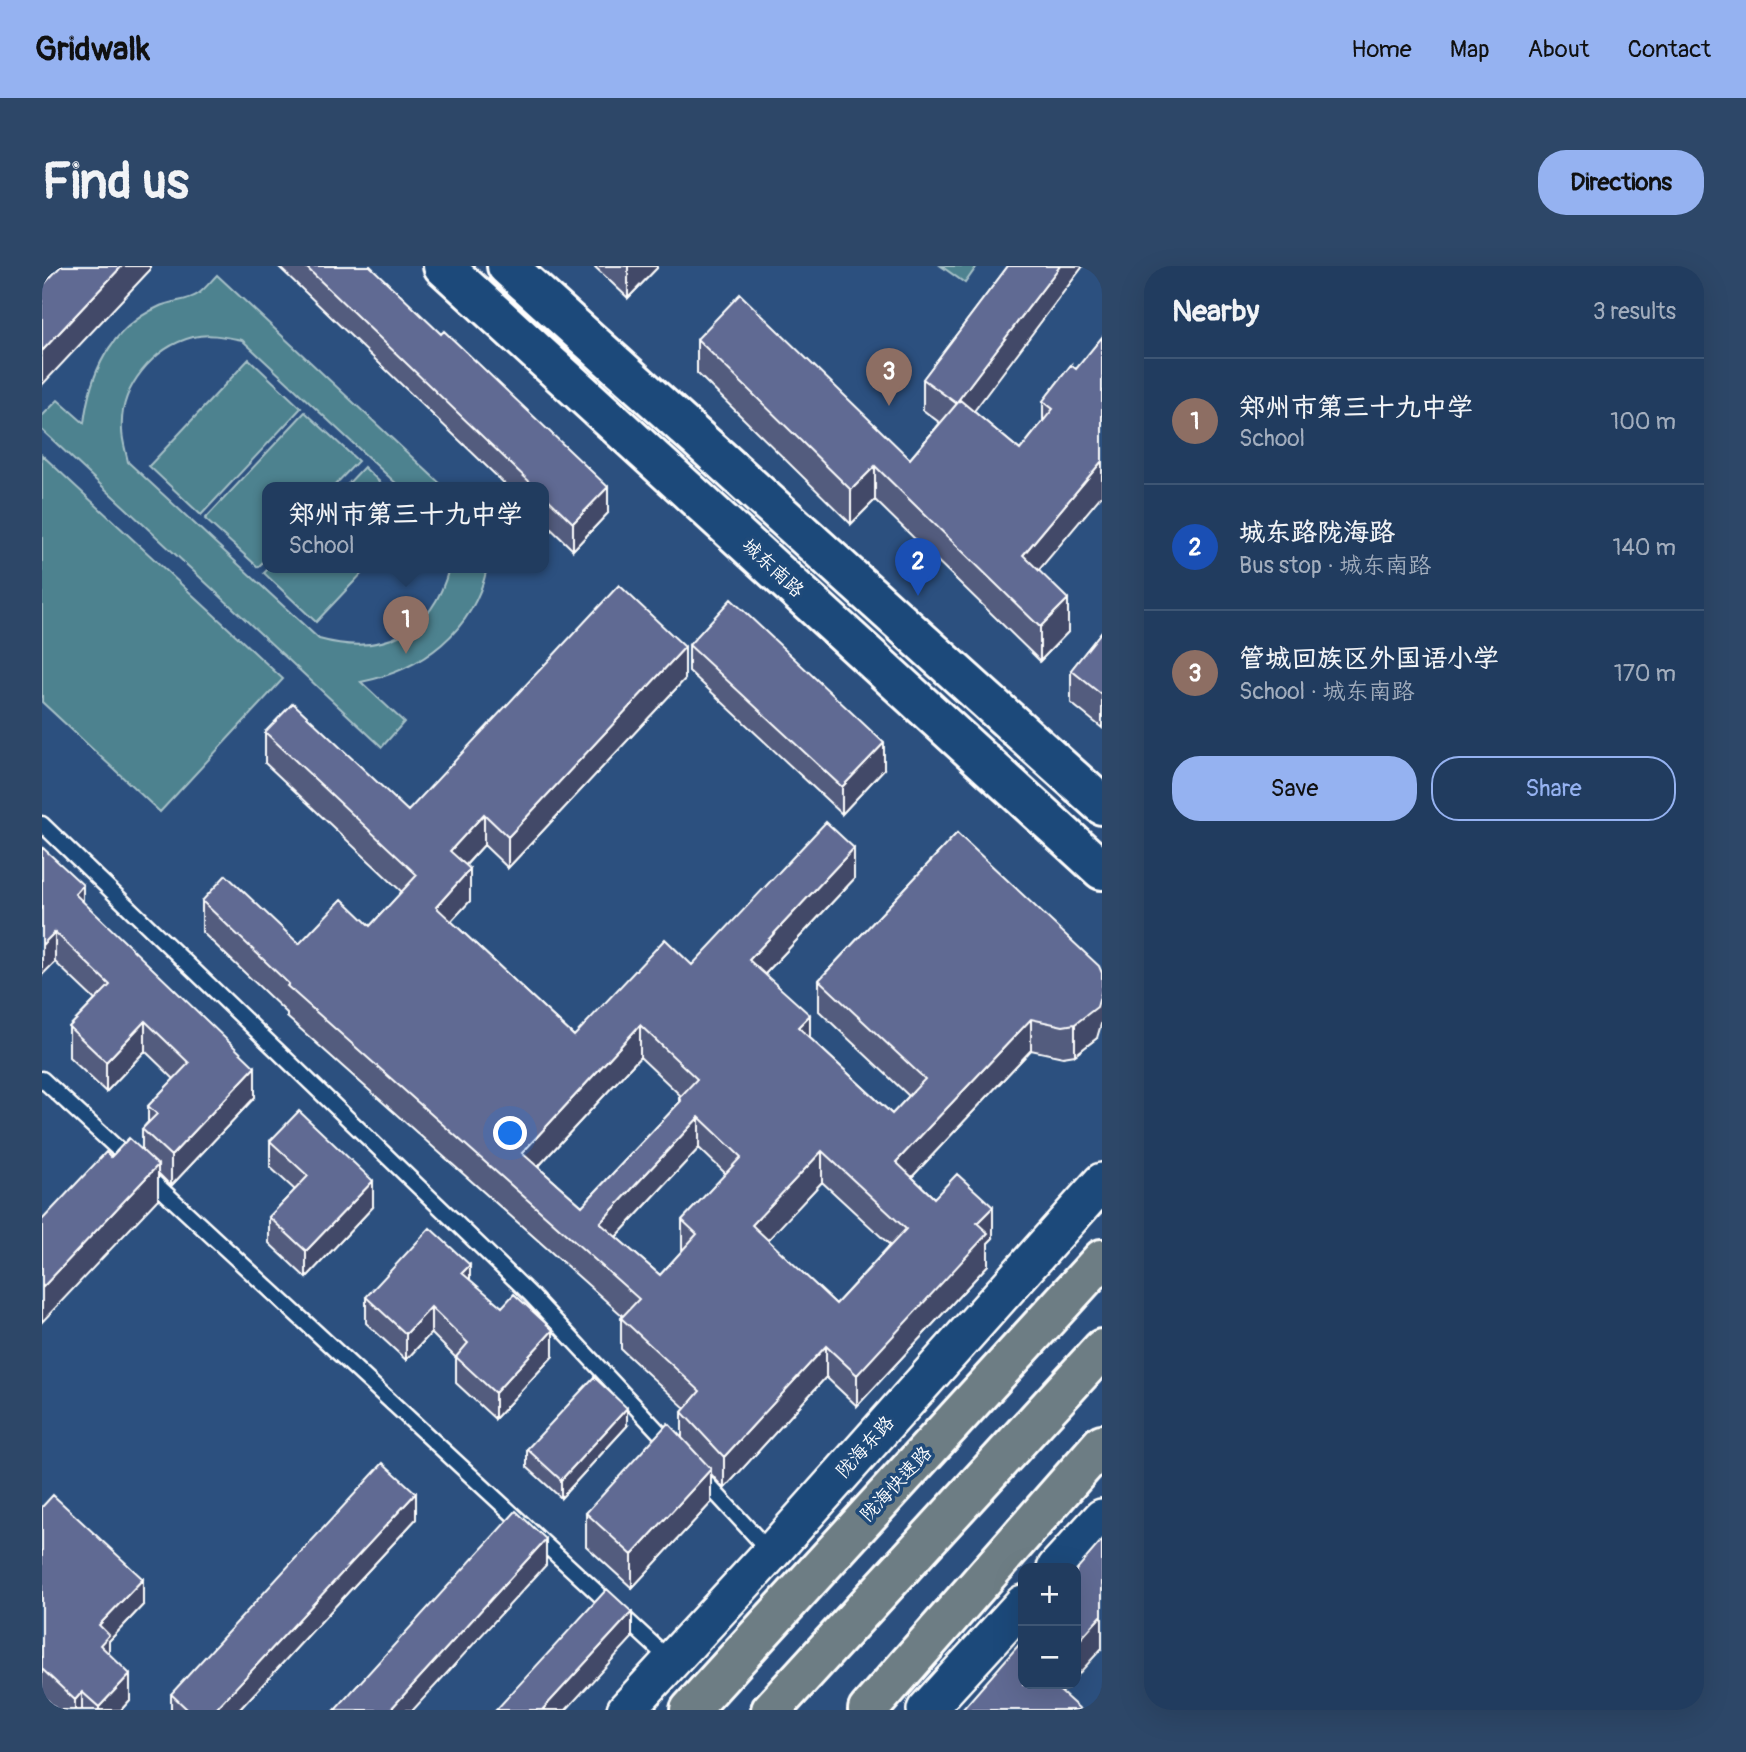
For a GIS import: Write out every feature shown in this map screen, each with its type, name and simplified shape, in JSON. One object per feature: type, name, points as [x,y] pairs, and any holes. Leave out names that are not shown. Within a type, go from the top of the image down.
[{"type":"highway","name":"陇海快速路","points":[[690,1710],[1102,1259]]},
{"type":"highway","points":[[771,1710],[1102,1349]]},
{"type":"highway","points":[[869,1710],[1102,1444]]},
{"type":"main road","name":"城东南路","points":[[443,266],[1102,870]]},
{"type":"main road","points":[[507,266],[1102,805]]},
{"type":"street","name":"陇海东路","points":[[626,1710],[771,1553],[1102,1182]]},
{"type":"street","points":[[1061,1563],[1102,1518]]},
{"type":"street","points":[[926,1710],[1018,1609]]},
{"type":"lane","points":[[42,824],[531,1294],[771,1553]]},
{"type":"lane","points":[[42,1079],[672,1661]]},
{"type":"green space","points":[[941,266],[977,266],[965,283]]},
{"type":"green space","points":[[217,275],[439,482],[395,482],[242,340],[218,336],[199,336],[179,342],[153,359],[142,371],[126,399],[123,414],[122,434],[128,462],[319,639],[363,645],[383,642],[401,635],[417,624],[430,610],[447,573],[485,573],[470,611],[442,644],[424,658],[404,668],[361,682],[404,722],[382,747],[42,430],[42,416],[58,400],[84,423],[97,370],[115,341],[141,317],[163,305],[184,300],[203,290]]},
{"type":"green space","points":[[249,359],[301,408],[201,515],[149,466]]},
{"type":"green space","points":[[305,412],[358,461],[338,482],[262,482],[262,563],[258,567],[205,519]]},
{"type":"green space","points":[[42,455],[283,679],[160,812],[42,702]]},
{"type":"green space","points":[[364,467],[380,482],[350,482]]},
{"type":"green space","points":[[264,573],[362,573],[316,622]]},
{"type":"building","points":[[61,266],[122,266],[42,351],[42,286]]},
{"type":"building","points":[[305,266],[370,266],[441,334],[444,331],[608,487],[573,523],[549,500],[549,482],[530,482]]},
{"type":"building","points":[[1008,266],[1060,266],[956,403],[923,379]]},
{"type":"building","points":[[740,294],[910,459],[960,400],[1020,450],[1053,409],[1043,401],[1071,365],[1076,369],[1102,337],[1102,461],[1023,555],[1068,599],[1040,627],[875,466],[851,490],[697,339]]},
{"type":"building","points":[[619,585],[685,647],[508,837],[484,814],[450,851],[470,869],[436,907],[574,1036],[665,939],[692,965],[826,822],[854,848],[749,960],[810,1015],[798,1027],[892,1114],[925,1079],[819,980],[957,833],[1099,966],[1102,973],[1102,990],[1097,1007],[1075,1024],[1063,1026],[1031,1019],[896,1162],[934,1198],[957,1174],[993,1207],[977,1223],[988,1233],[857,1375],[826,1346],[724,1457],[682,1412],[700,1391],[621,1318],[639,1299],[287,986],[289,984],[202,901],[226,875],[299,944],[342,899],[370,926],[417,875],[265,732],[293,703],[408,811]],"holes":[[[640,1025],[697,1079],[679,1098],[681,1101],[582,1206],[522,1153]],[[699,1117],[741,1157],[682,1220],[697,1234],[660,1275],[600,1223]],[[822,1151],[906,1229],[836,1304],[752,1225]]]},
{"type":"building","points":[[731,599],[884,743],[842,787],[689,645]]},
{"type":"building","points":[[1102,631],[1102,695],[1071,670]]},
{"type":"building","points":[[42,847],[83,885],[75,894],[255,1067],[171,1156],[142,1129],[157,1114],[148,1106],[189,1063],[145,1021],[106,1062],[69,1027],[110,985],[55,932],[42,945]]},
{"type":"building","points":[[299,1111],[373,1181],[306,1251],[269,1217],[308,1176],[270,1141]]},
{"type":"building","points":[[129,1138],[158,1165],[42,1288],[42,1220],[106,1152],[111,1157]]},
{"type":"building","points":[[430,1228],[470,1265],[462,1273],[502,1307],[514,1294],[553,1330],[495,1393],[456,1357],[468,1343],[431,1307],[406,1334],[366,1297]]},
{"type":"building","points":[[594,1377],[627,1408],[561,1480],[527,1449]]},
{"type":"building","points":[[668,1423],[711,1469],[632,1555],[586,1513]]},
{"type":"building","points":[[383,1463],[416,1493],[215,1710],[188,1710],[171,1694]]},
{"type":"building","points":[[53,1495],[143,1579],[99,1625],[109,1635],[100,1645],[130,1674],[99,1707],[82,1692],[75,1700],[42,1669],[42,1507]]},
{"type":"building","points":[[516,1511],[546,1539],[390,1710],[335,1710]]},
{"type":"building","points":[[1102,1540],[1102,1615],[1081,1638],[1081,1626],[1081,1564]]},
{"type":"building","points":[[607,1589],[632,1612],[542,1710],[496,1710]]},
{"type":"building","points":[[1018,1646],[1018,1689],[1058,1689],[1081,1710],[962,1710]]},
{"type":"place","name":"管城回族区外国语小学","points":[[889,406]]},
{"type":"place","name":"城东路陇海路","points":[[918,596]]},
{"type":"place","name":"郑州市第三十九中学","points":[[406,654]]}]
